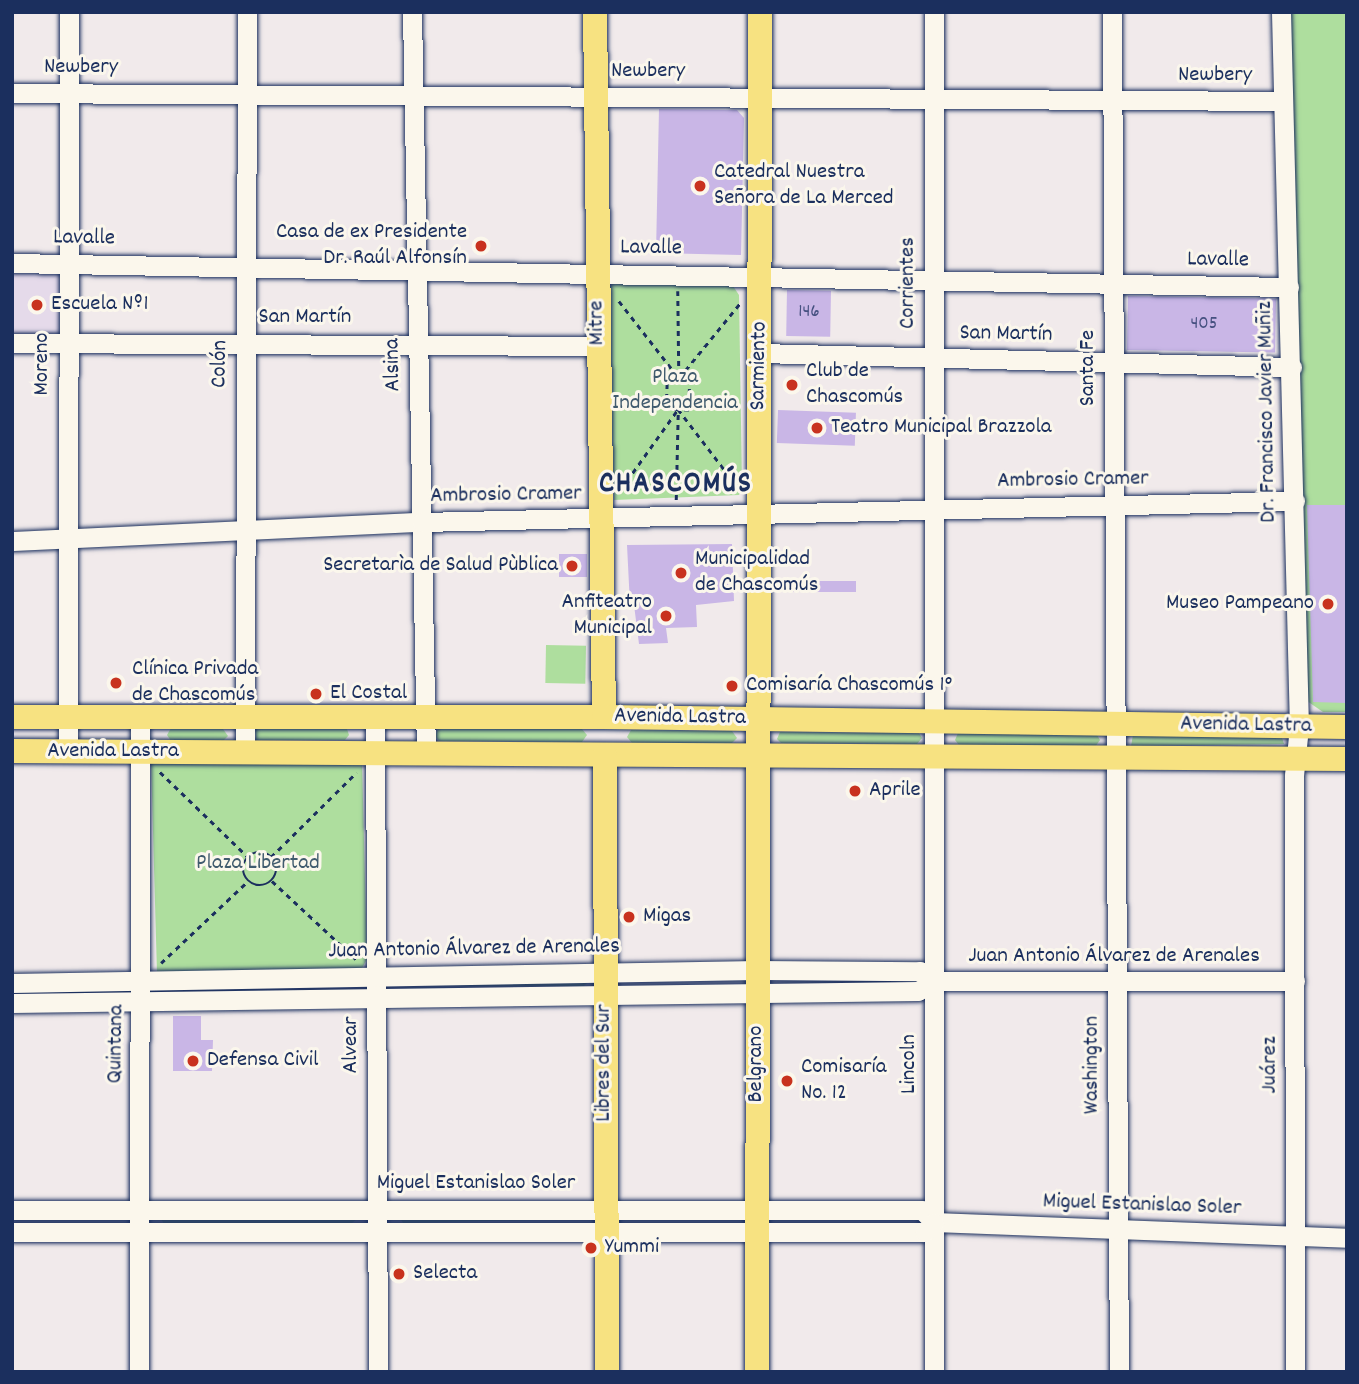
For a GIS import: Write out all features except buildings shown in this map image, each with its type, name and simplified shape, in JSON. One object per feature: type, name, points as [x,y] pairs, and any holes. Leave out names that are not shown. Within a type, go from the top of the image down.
[{"type":"main road","name":"Mitre","points":[[594,12],[599,519],[604,717]]},
{"type":"main road","name":"Sarmiento","points":[[757,756],[762,276],[760,12]]},
{"type":"main road","name":"Avenida Lastra","points":[[12,717],[604,717],[1347,727]]},
{"type":"main road","points":[[604,717],[595,722],[590,735],[595,749],[605,755]]},
{"type":"main road","name":"Avenida Lastra","points":[[12,751],[1347,759]]},
{"type":"main road","name":"Libres del Sur","points":[[605,755],[607,1372]]},
{"type":"main road","name":"Belgrano","points":[[757,756],[757,1372]]},
{"type":"street","name":"Moreno","points":[[68,752],[69,12]]},
{"type":"street","name":"Colón","points":[[245,753],[247,12]]},
{"type":"street","name":"Alsina","points":[[412,12],[426,754]]},
{"type":"street","name":"Corrientes","points":[[934,12],[934,757]]},
{"type":"street","name":"Santa Fe","points":[[1112,12],[1116,758]]},
{"type":"street","name":"Dr. Francisco Javier Muñiz","points":[[1281,12],[1295,500],[1299,727],[1296,759]]},
{"type":"street","name":"Newbery","points":[[12,93],[1283,101]]},
{"type":"street","name":"Lavalle","points":[[12,262],[1289,287]]},
{"type":"street","name":"San Martín","points":[[12,343],[246,342],[598,346]]},
{"type":"street","name":"San Martín","points":[[761,353],[1292,367]]},
{"type":"street","name":"Ambrosio Cramer","points":[[12,541],[422,522],[1295,500]]},
{"type":"street","name":"Quintana","points":[[139,1372],[142,1002],[140,717]]},
{"type":"street","name":"Alvear","points":[[375,717],[378,1372]]},
{"type":"street","name":"Lincoln","points":[[934,757],[934,1372]]},
{"type":"street","name":"Washington","points":[[1116,758],[1119,1372]]},
{"type":"street","name":"Juárez","points":[[1295,1372],[1296,759]]},
{"type":"street","name":"Juan Antonio Álvarez de Arenales","points":[[12,983],[376,977],[757,981],[918,991],[934,981],[1295,981]]},
{"type":"street","name":"Juan Antonio Álvarez de Arenales","points":[[12,1003],[377,998],[604,981]]},
{"type":"street","name":"Miguel Estanislao Soler","points":[[12,1210],[378,1209],[606,1219],[757,1221],[925,1232],[934,1222],[1347,1238]]},
{"type":"street","name":"Miguel Estanislao Soler","points":[[12,1232],[378,1230],[606,1219]]},
{"type":"path","points":[[597,273],[679,378]]},
{"type":"path","points":[[678,274],[679,378]]},
{"type":"path","points":[[679,378],[762,276]]},
{"type":"path","points":[[667,378],[690,379],[688,410],[678,409],[666,409],[667,378]]},
{"type":"path","points":[[599,519],[678,409]]},
{"type":"path","points":[[678,409],[758,514]]},
{"type":"path","points":[[675,516],[678,409]]},
{"type":"path","points":[[140,752],[248,857]]},
{"type":"path","points":[[271,857],[376,753]]},
{"type":"path","points":[[262,852],[271,857],[276,866],[271,881],[257,886],[248,881],[243,867],[248,857],[262,852]]},
{"type":"path","points":[[142,982],[248,881]]},
{"type":"path","points":[[271,881],[376,977]]},
{"type":"shaded area","name":"Escuela Nº1","points":[[12,273],[61,274],[60,337],[12,336]]},
{"type":"green space","points":[[1288,12],[1347,12],[1347,712],[1323,712],[1307,701]]},
{"type":"green space","name":"Plaza Independencia","points":[[731,283],[739,295],[742,488],[739,495],[614,500],[608,290],[612,284]]},
{"type":"green space","points":[[546,645],[586,646],[585,684],[545,683]]},
{"type":"green space","points":[[171,728],[223,729],[228,736],[223,741],[171,741],[167,735]]},
{"type":"green space","points":[[255,728],[347,729],[349,735],[345,740],[256,740]]},
{"type":"green space","points":[[438,729],[582,729],[587,735],[582,742],[439,741],[435,736]]},
{"type":"green space","points":[[631,730],[732,731],[737,738],[732,743],[632,743],[627,737]]},
{"type":"green space","points":[[780,732],[919,733],[922,738],[917,744],[781,743],[777,739]]},
{"type":"green space","points":[[958,733],[1097,735],[1100,740],[1095,747],[959,745],[955,740]]},
{"type":"green space","points":[[1133,735],[1282,738],[1284,744],[1131,746]]},
{"type":"green space","name":"Plaza Libertad","points":[[151,760],[362,761],[367,959],[361,970],[157,973]]},
{"type":"green space","points":[[588,982],[584,986],[397,986],[397,984]]},
{"type":"green space","points":[[400,1218],[581,1219],[403,1223]]},
{"type":"green space","points":[[161,1219],[357,1219],[352,1223],[164,1224]]},
{"type":"place","name":"Catedral Nuestra Señora de La Merced","points":[[700,186]]},
{"type":"place","name":"Casa de ex Presidente Dr. Raúl Alfonsín","points":[[481,246]]},
{"type":"place","name":"Escuela Nº1","points":[[37,305]]},
{"type":"place","name":"Club de Chascomús","points":[[792,385]]},
{"type":"place","name":"Teatro Municipal Brazzola","points":[[817,428]]},
{"type":"place","name":"Secretarìa de Salud Pùblica","points":[[572,566]]},
{"type":"place","name":"Municipalidad de Chascomús","points":[[681,573]]},
{"type":"place","name":"Museo Pampeano","points":[[1328,604]]},
{"type":"place","name":"Anfiteatro Municipal","points":[[666,616]]},
{"type":"place","name":"Clínica Privada de Chascomús","points":[[116,683]]},
{"type":"place","name":"Comisaría Chascomús 1°","points":[[732,686]]},
{"type":"place","name":"El Costal","points":[[316,694]]},
{"type":"place","name":"Aprile","points":[[855,791]]},
{"type":"place","name":"Migas","points":[[629,917]]},
{"type":"place","name":"Defensa Civil","points":[[193,1061]]},
{"type":"place","name":"Comisaría No. 12","points":[[787,1081]]},
{"type":"place","name":"Yummi","points":[[591,1248]]},
{"type":"place","name":"Selecta","points":[[399,1274]]},
{"type":"district","name":"CHASCOMÚS","points":[[676,486]]}]
